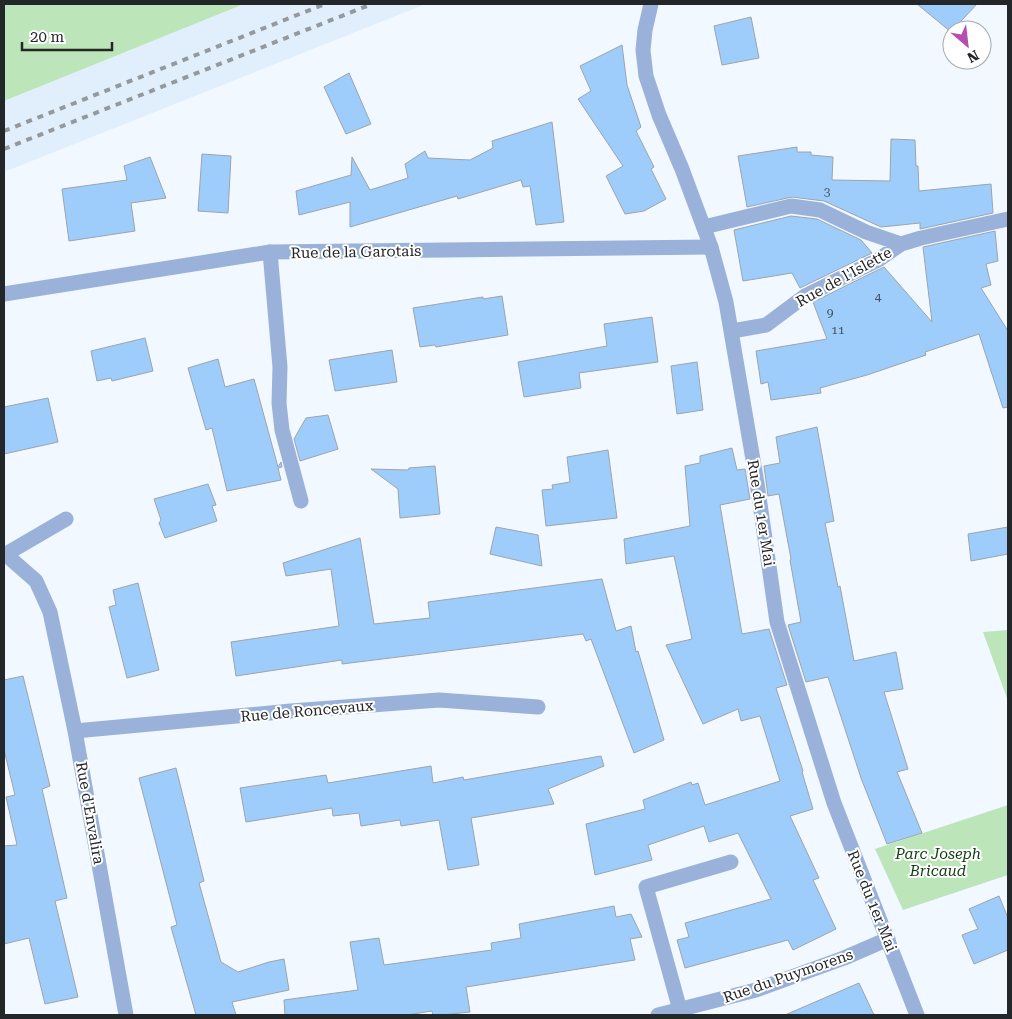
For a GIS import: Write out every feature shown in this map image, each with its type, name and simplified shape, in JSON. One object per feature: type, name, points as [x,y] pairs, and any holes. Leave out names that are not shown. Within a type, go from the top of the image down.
[{"type":"street","name":"Rue du 1er Mai","points":[[651,4],[644,30],[643,50],[646,76],[659,116],[704,227],[726,302],[757,483],[777,622],[834,803],[917,1015]]},
{"type":"street","name":"Rue de l'Islette","points":[[704,227],[791,206],[820,210],[866,232],[901,244]]},
{"type":"street","name":"Rue de l'Islette","points":[[732,331],[766,325],[805,296],[878,260],[901,244],[1008,219]]},
{"type":"street","name":"Rue de la Garotais","points":[[4,294],[270,252],[711,247]]},
{"type":"street","points":[[270,252],[280,367],[279,402],[282,430],[301,501]]},
{"type":"street","points":[[5,554],[66,519]]},
{"type":"street","name":"Rue d'Envalira","points":[[5,554],[36,581],[50,612],[76,731],[126,1015]]},
{"type":"street","name":"Rue de Roncevaux","points":[[76,731],[291,711],[439,700],[538,707]]},
{"type":"street","points":[[680,1010],[646,887],[731,862]]},
{"type":"street","name":"Rue du Puymorens","points":[[658,1015],[756,990],[844,958],[888,939]]},
{"type":"shaded area","points":[[244,4],[426,4],[4,172],[4,101]]},
{"type":"green space","points":[[4,4],[244,4],[4,101]]},
{"type":"green space","points":[[1008,630],[1008,701],[983,632]]},
{"type":"green space","name":"Parc Joseph Bricaud","points":[[1008,805],[1008,875],[903,910],[875,849]]},
{"type":"building","points":[[917,4],[977,4],[962,20],[942,20],[942,25]]},
{"type":"building","points":[[751,17],[759,58],[722,65],[714,26]]},
{"type":"building","points":[[622,45],[627,85],[641,127],[636,131],[654,167],[651,169],[666,199],[644,211],[625,214],[606,176],[623,166],[578,99],[591,91],[580,66]]},
{"type":"building","points":[[349,73],[371,124],[346,134],[324,87]]},
{"type":"building","points":[[552,122],[564,222],[536,225],[530,186],[523,187],[521,180],[458,199],[457,196],[350,227],[350,202],[299,215],[296,191],[351,175],[352,157],[370,190],[408,178],[405,164],[425,151],[428,158],[470,160],[493,148],[492,141]]},
{"type":"building","points":[[891,139],[915,140],[919,191],[991,184],[993,213],[920,229],[920,223],[881,227],[824,201],[792,197],[747,207],[738,156],[797,147],[797,152],[811,152],[811,155],[833,157],[832,180],[890,181]]},
{"type":"building","points":[[202,154],[231,156],[228,213],[198,211]]},
{"type":"building","points":[[150,157],[166,198],[131,203],[135,231],[69,241],[62,189],[127,180],[124,166]]},
{"type":"building","points":[[791,216],[817,219],[861,240],[872,253],[800,288],[792,273],[743,281],[734,230]]},
{"type":"building","points":[[995,231],[998,261],[986,264],[991,285],[981,288],[1008,331],[1008,407],[1003,408],[979,334],[925,352],[926,355],[867,375],[820,388],[821,393],[771,400],[768,382],[761,384],[756,351],[827,339],[813,302],[884,267],[932,322],[923,247]]},
{"type":"building","points":[[502,296],[508,335],[436,347],[435,345],[420,347],[413,308],[483,297],[483,299]]},
{"type":"building","points":[[652,317],[658,362],[579,373],[581,388],[524,397],[518,362],[607,346],[604,324]]},
{"type":"building","points":[[145,338],[153,371],[112,381],[111,378],[97,381],[91,351]]},
{"type":"building","points":[[392,350],[397,382],[335,391],[329,360]]},
{"type":"building","points":[[218,359],[225,387],[254,379],[278,467],[281,462],[282,467],[278,468],[281,480],[227,491],[212,428],[206,430],[188,368]]},
{"type":"building","points":[[697,362],[703,410],[677,414],[671,366]]},
{"type":"building","points":[[48,398],[58,442],[4,454],[4,407]]},
{"type":"building","points":[[328,415],[338,449],[300,461],[294,439],[306,418]]},
{"type":"building","points":[[817,427],[834,521],[825,523],[838,587],[840,586],[854,661],[896,652],[903,689],[884,692],[908,769],[897,772],[922,833],[887,844],[861,778],[828,677],[806,682],[788,625],[801,622],[779,494],[768,496],[764,466],[780,463],[776,437]]},
{"type":"building","points":[[732,448],[737,470],[745,469],[750,499],[720,505],[742,634],[769,629],[787,685],[776,688],[803,771],[813,809],[790,816],[819,878],[813,880],[836,929],[793,950],[788,940],[685,968],[677,940],[689,937],[685,923],[771,899],[738,833],[709,842],[704,826],[648,845],[652,860],[595,875],[586,824],[645,809],[643,800],[691,782],[692,785],[698,783],[705,805],[780,781],[760,716],[741,721],[738,709],[703,724],[666,645],[692,639],[674,556],[626,564],[624,539],[690,526],[685,466],[700,463],[700,456]]},
{"type":"building","points":[[608,450],[617,518],[546,526],[542,490],[553,489],[552,485],[570,482],[567,457]]},
{"type":"building","points":[[435,466],[440,514],[400,518],[398,489],[371,469],[408,470],[409,468]]},
{"type":"building","points":[[208,484],[216,505],[212,506],[217,521],[165,538],[159,523],[161,520],[154,499]]},
{"type":"building","points":[[496,527],[538,535],[542,566],[490,554]]},
{"type":"building","points":[[1008,527],[1008,554],[971,561],[968,534]]},
{"type":"building","points":[[360,538],[374,624],[430,618],[428,602],[602,579],[616,631],[631,626],[636,652],[638,651],[664,740],[634,753],[591,639],[586,641],[583,634],[342,664],[342,660],[236,676],[231,642],[339,626],[331,569],[286,576],[283,563]]},
{"type":"building","points":[[138,583],[159,670],[127,678],[109,607],[116,605],[113,590]]},
{"type":"building","points":[[23,676],[50,786],[42,789],[67,898],[55,901],[78,997],[45,1004],[29,938],[4,944],[4,846],[17,845],[6,797],[15,795],[4,750],[4,680]]},
{"type":"building","points":[[601,756],[604,766],[548,789],[554,804],[471,818],[479,865],[448,870],[439,820],[401,826],[400,820],[361,826],[359,813],[333,816],[332,808],[246,822],[240,788],[326,775],[328,783],[431,766],[433,783],[463,777],[464,780]]},
{"type":"building","points":[[176,768],[204,881],[199,883],[221,962],[238,972],[284,959],[289,990],[232,1002],[236,1015],[196,1015],[171,927],[177,925],[139,778]]},
{"type":"building","points":[[999,896],[1008,918],[1008,950],[974,964],[962,935],[978,929],[969,909]]},
{"type":"building","points":[[614,906],[616,917],[631,914],[642,937],[630,939],[635,960],[466,987],[470,1012],[441,1015],[433,1015],[432,1011],[407,1015],[285,1015],[284,1000],[358,990],[350,942],[379,938],[384,965],[492,950],[491,943],[521,938],[519,924]]},
{"type":"building","points":[[859,983],[874,1015],[785,1015]]},
{"type":"railway","points":[[4,131],[325,4]]},
{"type":"railway","points":[[4,149],[372,4]]}]
